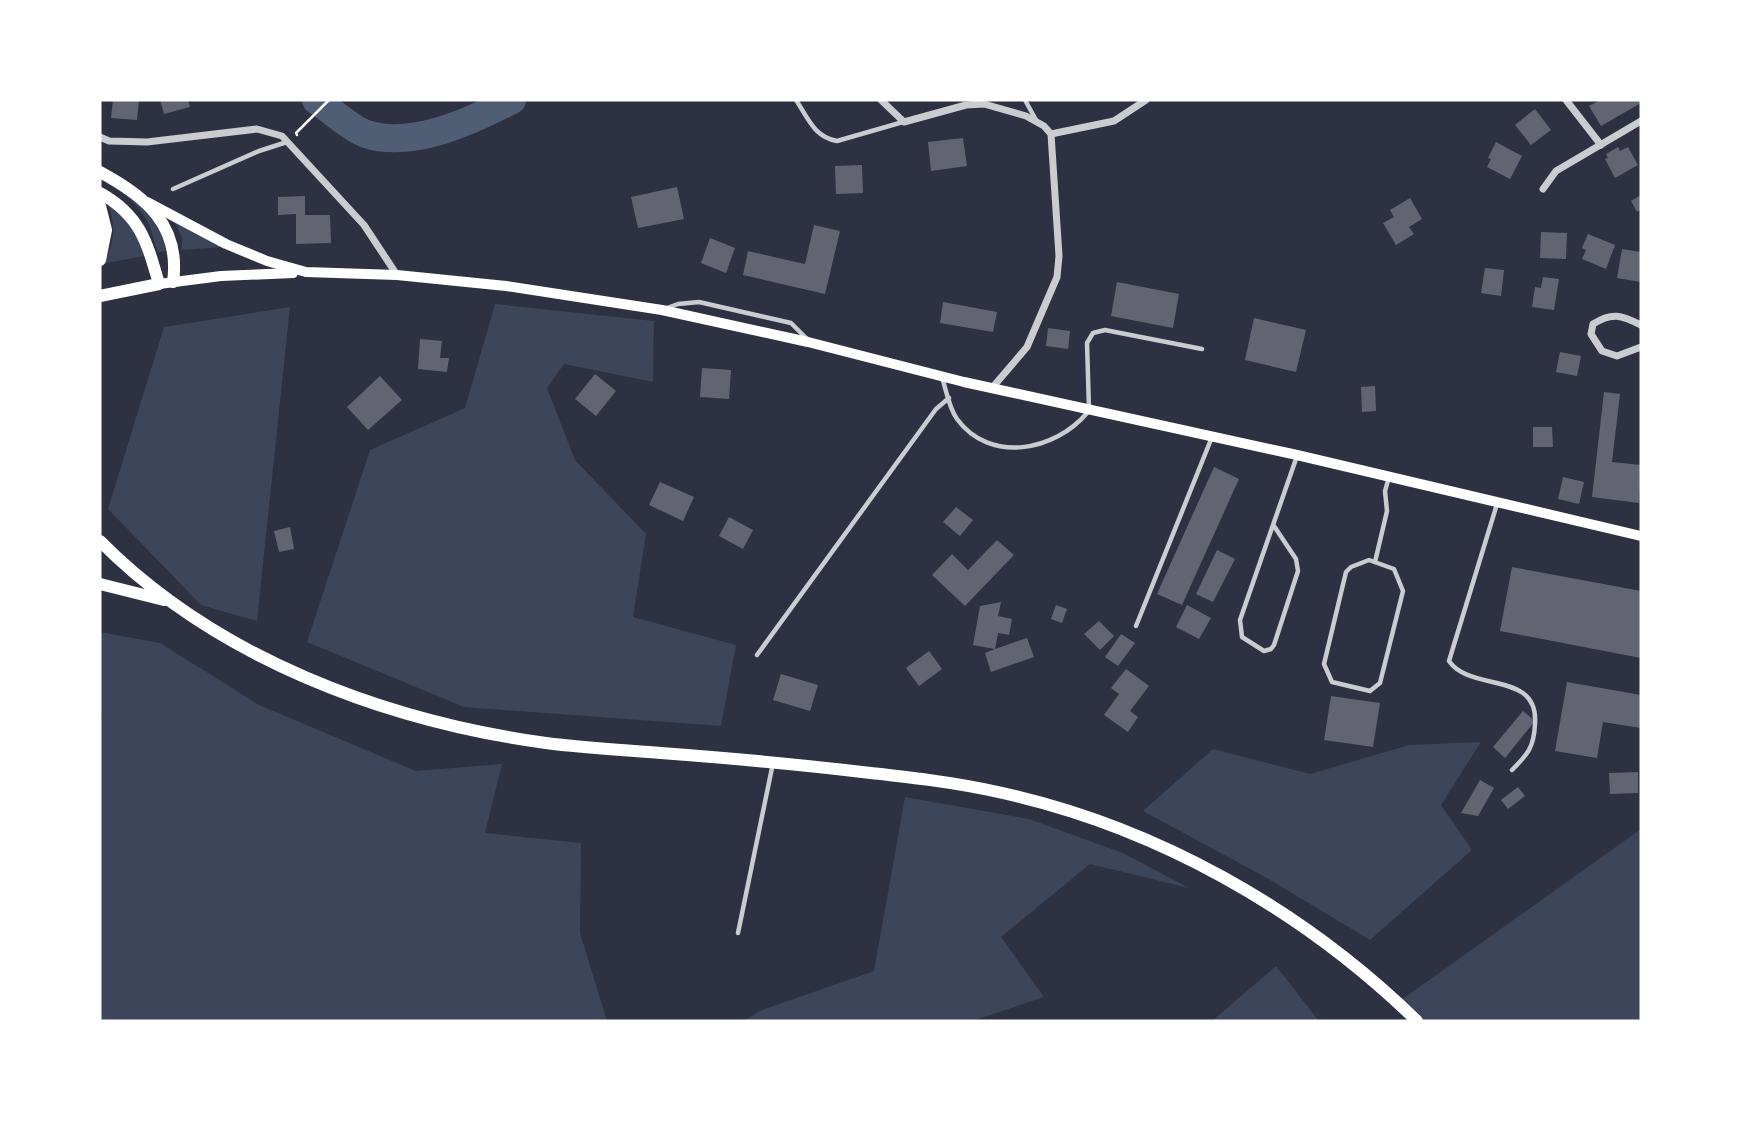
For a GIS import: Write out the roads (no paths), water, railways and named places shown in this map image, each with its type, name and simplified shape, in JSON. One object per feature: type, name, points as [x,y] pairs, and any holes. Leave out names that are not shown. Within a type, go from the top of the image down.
[{"type":"main road","points":[[100,172],[118,181],[142,199],[226,244],[267,261],[306,272]]},
{"type":"main road","points":[[100,193],[121,206],[136,222],[148,247],[159,284]]},
{"type":"main road","points":[[142,199],[158,216],[171,240],[175,262],[173,282]]},
{"type":"main road","points":[[100,206],[106,230],[100,260]]},
{"type":"main road","points":[[100,296],[159,284],[221,276],[306,272],[397,275],[538,290],[662,310],[808,342],[992,388],[1390,476],[1641,536]]},
{"type":"main road","points":[[100,541],[170,601],[232,640],[296,672],[366,700],[431,720],[499,736],[547,743],[774,762],[916,778],[985,789],[1058,807],[1133,834],[1202,866],[1274,908],[1354,965],[1417,1021]]},
{"type":"main road","points":[[100,584],[170,601]]},
{"type":"street","points":[[881,100],[904,122],[966,105],[984,104],[1026,116],[1038,122],[1051,134],[1059,256],[1057,277],[1027,347],[992,388]]},
{"type":"street","points":[[1051,134],[1114,121],[1146,100]]},
{"type":"street","points":[[1566,100],[1601,145]]},
{"type":"street","points":[[1543,189],[1556,171],[1641,121]]},
{"type":"street","points":[[100,137],[109,141],[147,142],[257,129],[282,136],[364,225],[397,275]]},
{"type":"street","points":[[1641,325],[1611,315],[1593,324],[1591,334],[1602,351],[1617,356],[1641,346]]},
{"type":"lane","points":[[796,100],[820,135],[827,139],[837,141],[904,122]]},
{"type":"lane","points":[[1025,100],[1038,122]]},
{"type":"lane","points":[[173,189],[259,151],[288,142]]},
{"type":"lane","points":[[942,376],[955,416],[969,431],[991,443],[1009,447],[1032,447],[1057,439],[1075,426],[1089,409],[1087,343],[1093,333],[1105,330],[1202,349]]},
{"type":"lane","points":[[757,655],[936,409],[949,398]]},
{"type":"lane","points":[[1136,626],[1213,436]]},
{"type":"lane","points":[[1274,526],[1296,559],[1298,571],[1274,645],[1264,651],[1242,637],[1240,620],[1297,455]]},
{"type":"lane","points":[[1375,562],[1387,511],[1385,491],[1390,476]]},
{"type":"lane","points":[[1498,502],[1449,661],[1458,673],[1514,688],[1531,702],[1537,718],[1536,735],[1532,746],[1512,770]]},
{"type":"lane","points":[[1360,562],[1375,562],[1394,569],[1403,591],[1380,684],[1370,691],[1332,682],[1324,664],[1346,572],[1360,562]]},
{"type":"lane","points":[[738,933],[774,762]]},
{"type":"waterway","points":[[316,100],[361,132],[384,138],[403,138],[441,130],[512,100]]}]
